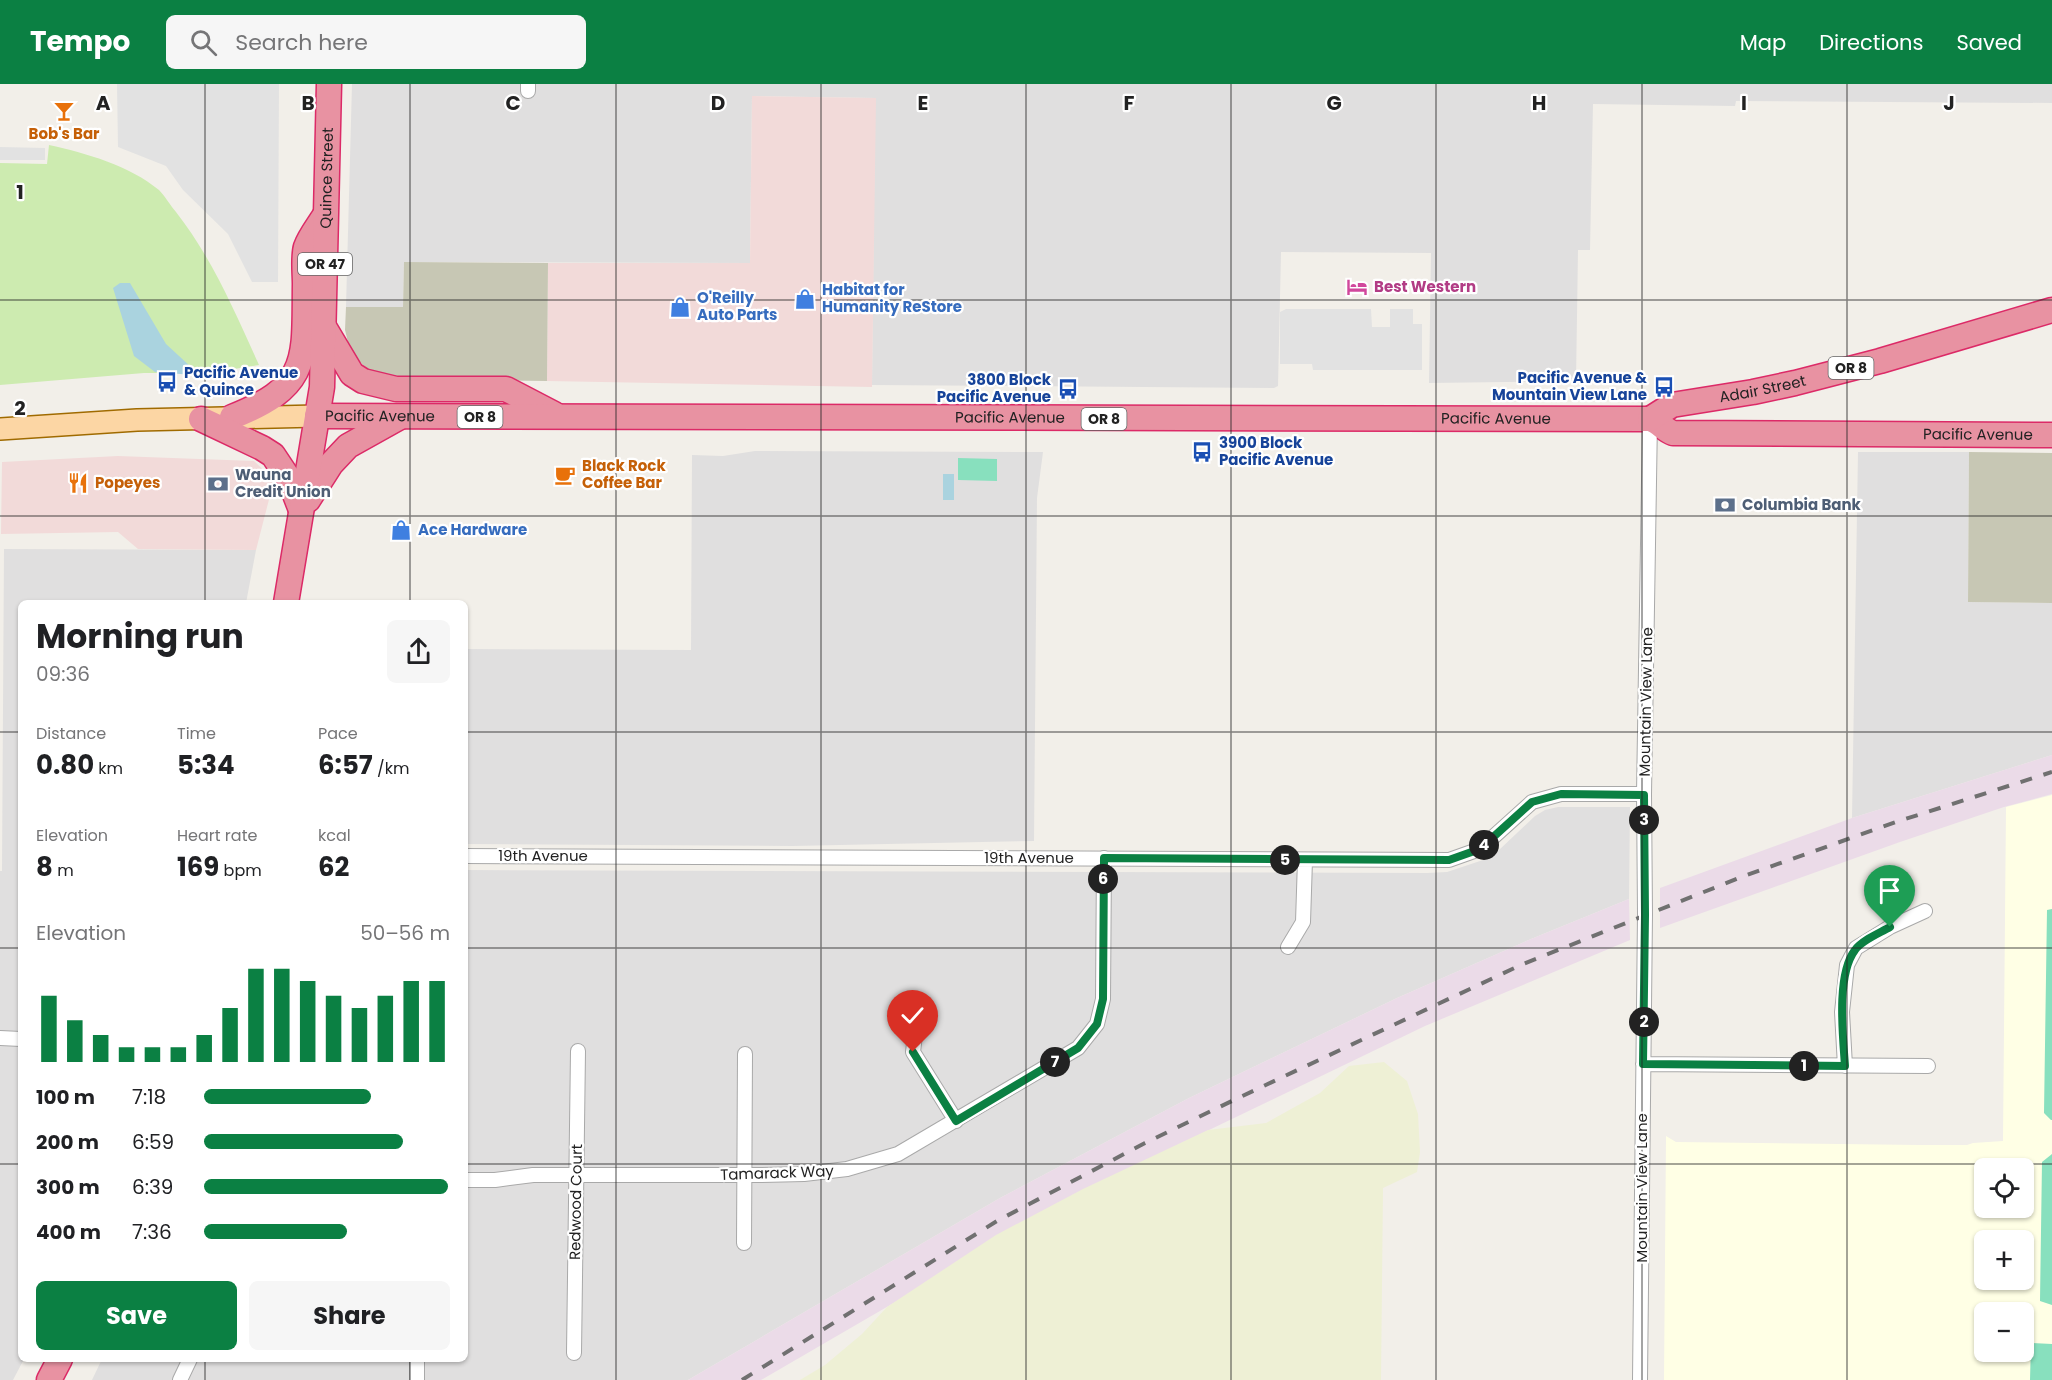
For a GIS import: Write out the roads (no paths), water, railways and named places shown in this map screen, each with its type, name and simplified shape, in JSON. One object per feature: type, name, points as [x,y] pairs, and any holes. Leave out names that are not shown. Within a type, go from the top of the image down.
[{"type":"highway","name":"Quince Street","points":[[317,416],[322,387],[329,84]]},
{"type":"highway","points":[[232,417],[259,407],[294,378],[303,353],[306,248],[326,213]]},
{"type":"highway","name":"Adair Street","points":[[1650,419],[1672,405],[1795,382],[1880,361],[2052,310]]},
{"type":"highway","points":[[323,325],[352,374],[363,381],[396,389],[506,389],[558,417]]},
{"type":"highway","name":"Pacific Avenue","points":[[317,416],[1650,419],[1673,433],[2052,435]]},
{"type":"highway","name":"OR 47","points":[[287,600],[317,416]]},
{"type":"highway","points":[[302,510],[331,464],[343,451],[401,417]]},
{"type":"highway","points":[[201,419],[273,455],[284,471],[302,510]]},
{"type":"highway","points":[[49,1380],[58,1362]]},
{"type":"main road","name":"Pacific Avenue","points":[[0,429],[137,420],[317,416]]},
{"type":"street","name":"Mountain View Lane","points":[[1640,1380],[1645,915],[1644,795],[1650,419]]},
{"type":"street","name":"19th Avenue","points":[[468,856],[1449,860],[1480,849],[1532,802],[1561,794],[1644,795]]},
{"type":"street","name":"Tamarack Way","points":[[468,1180],[576,1174],[744,1176],[804,1174],[847,1169],[898,1154],[1078,1048],[1097,1024],[1103,999],[1104,858]]},
{"type":"street","points":[[1288,947],[1304,922],[1305,860]]},
{"type":"street","points":[[1845,1066],[1842,1012],[1846,965],[1856,948],[1890,927],[1925,911]]},
{"type":"street","points":[[916,1027],[913,1052],[956,1121]]},
{"type":"street","points":[[0,1038],[18,1039]]},
{"type":"street","name":"Redwood Court","points":[[574,1353],[578,1051]]},
{"type":"street","points":[[744,1243],[745,1054]]},
{"type":"street","points":[[1643,1064],[1928,1066]]},
{"type":"street","points":[[180,1380],[189,1362]]},
{"type":"street","points":[[417,1362],[417,1380]]},
{"type":"water","points":[[120,283],[130,283],[166,344],[191,367],[193,375],[155,372],[134,356],[113,288]]},
{"type":"water","points":[[943,474],[954,474],[954,500],[943,500]]},
{"type":"railway","points":[[742,1380],[997,1221],[1145,1143],[1523,964],[1744,876],[1896,822],[2052,772]]},
{"type":"place","name":"Bob's Bar","points":[[64,111]]},
{"type":"place","name":"Best Western","points":[[1357,287]]},
{"type":"place","name":"Habitat for Humanity ReStore","points":[[805,299]]},
{"type":"place","name":"O'Reilly Auto Parts","points":[[680,307]]},
{"type":"place","name":"Pacific Avenue & Quince","points":[[167,382]]},
{"type":"place","name":"Pacific Avenue & Mountain View Lane","points":[[1664,387]]},
{"type":"place","name":"3800 Block Pacific Avenue","points":[[1068,389]]},
{"type":"place","name":"3900 Block Pacific Avenue","points":[[1202,452]]},
{"type":"place","name":"Black Rock Coffee Bar","points":[[565,475]]},
{"type":"place","name":"Popeyes","points":[[78,483]]},
{"type":"place","name":"Wauna Credit Union","points":[[218,484]]},
{"type":"place","name":"Columbia Bank","points":[[1725,505]]},
{"type":"place","name":"Ace Hardware","points":[[401,530]]}]
